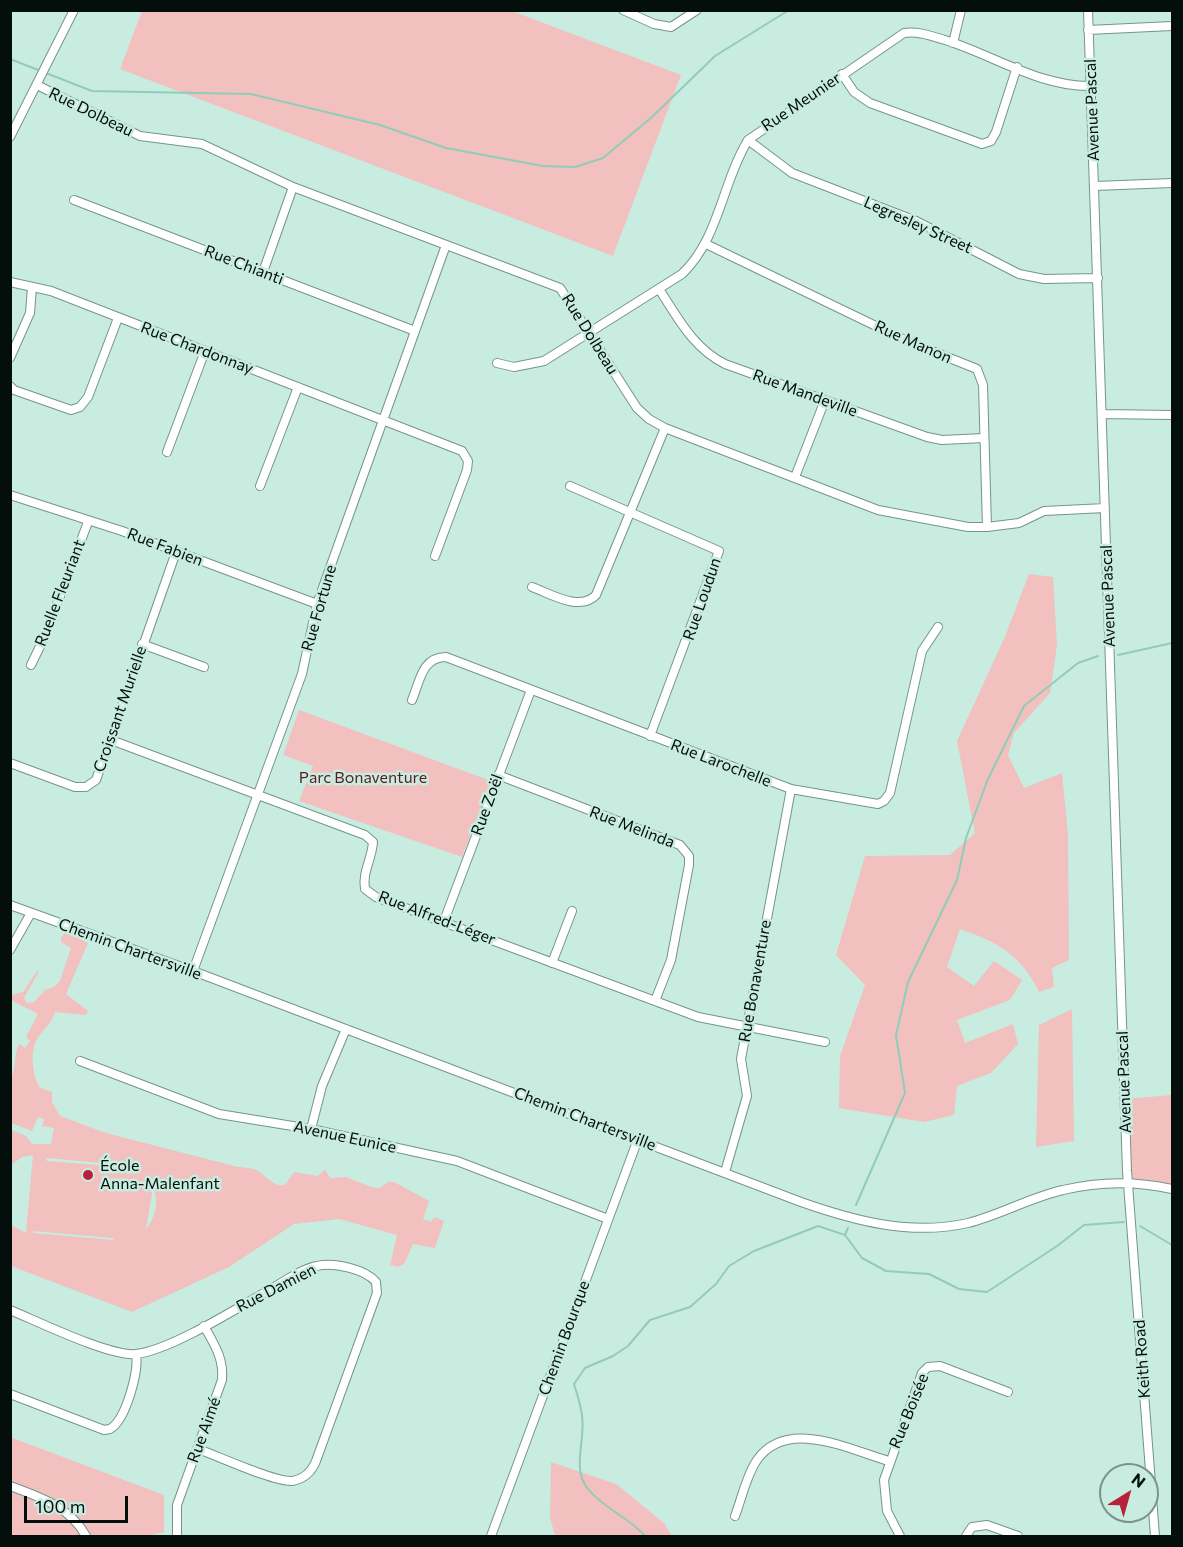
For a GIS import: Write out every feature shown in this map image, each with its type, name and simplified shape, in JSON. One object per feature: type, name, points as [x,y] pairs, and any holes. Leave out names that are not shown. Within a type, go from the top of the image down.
[{"type":"street","points":[[10,137],[74,10]]},
{"type":"street","points":[[623,10],[654,24],[671,27],[697,10]]},
{"type":"street","points":[[952,43],[961,10]]},
{"type":"street","name":"Avenue Pascal","points":[[1088,10],[1128,1182]]},
{"type":"street","points":[[1088,30],[1173,26]]},
{"type":"street","name":"Rue Meunier","points":[[497,363],[514,367],[544,362],[659,289],[693,263],[706,244],[740,154],[748,140],[904,33],[916,32],[952,43],[1060,84],[1091,86]]},
{"type":"street","points":[[842,74],[854,92],[870,103],[982,144],[991,141],[996,132],[1017,67]]},
{"type":"street","name":"Rue Dolbeau","points":[[37,85],[140,136],[202,144],[293,187],[560,288],[637,408],[664,428],[878,510],[957,525],[987,527],[1012,525],[1053,510],[1105,508]]},
{"type":"street","name":"Legresley Street","points":[[748,140],[792,173],[916,221],[1018,274],[1044,279],[1098,278]]},
{"type":"street","points":[[1095,186],[1173,183]]},
{"type":"street","points":[[263,273],[293,187]]},
{"type":"street","name":"Rue Chianti","points":[[74,200],[415,331]]},
{"type":"street","name":"Rue Manon","points":[[706,244],[907,341],[977,369],[983,385],[987,527]]},
{"type":"street","name":"Rue Fortune","points":[[193,971],[302,674],[317,604],[381,419],[446,245]]},
{"type":"street","name":"Rue Chardonnay","points":[[10,282],[51,291],[458,449],[467,458],[467,470],[435,556]]},
{"type":"street","points":[[10,358],[30,313],[32,287]]},
{"type":"street","name":"Rue Mandeville","points":[[659,289],[694,342],[708,355],[725,364],[927,437],[942,440],[984,438]]},
{"type":"street","points":[[10,386],[14,390],[71,410],[80,407],[88,397],[118,318]]},
{"type":"street","points":[[167,452],[205,351]]},
{"type":"street","points":[[260,486],[298,387]]},
{"type":"street","points":[[795,477],[825,400]]},
{"type":"street","points":[[1102,414],[1173,415]]},
{"type":"street","points":[[532,587],[577,603],[592,599],[599,591],[664,428]]},
{"type":"street","points":[[570,486],[630,513]]},
{"type":"street","name":"Rue Fabien","points":[[10,495],[88,522],[122,531],[317,604]]},
{"type":"street","name":"Rue Loudun","points":[[630,513],[719,551],[650,736]]},
{"type":"street","name":"Ruelle Fleuriant","points":[[31,665],[44,638],[88,522]]},
{"type":"street","name":"Croissant Murielle","points":[[10,764],[75,787],[86,787],[98,777],[142,644],[176,552]]},
{"type":"street","name":"Rue Larochelle","points":[[412,700],[426,663],[434,657],[446,657],[791,789],[874,804],[884,801],[891,786],[922,651],[938,627]]},
{"type":"street","points":[[142,644],[204,667]]},
{"type":"street","name":"Rue Zoël","points":[[444,921],[531,690]]},
{"type":"street","name":"Rue Alfred-Léger","points":[[111,740],[365,835],[373,842],[372,853],[363,878],[365,889],[376,897],[707,1020],[825,1042]]},
{"type":"street","name":"Rue Melinda","points":[[498,775],[680,845],[687,851],[689,865],[671,960],[655,1001]]},
{"type":"street","name":"Rue Bonaventure","points":[[725,1172],[747,1096],[741,1059],[791,789]]},
{"type":"street","name":"Chemin Chartersville","points":[[10,905],[193,971],[725,1172],[846,1216],[883,1226],[912,1228],[968,1223],[1063,1190],[1128,1182],[1173,1190]]},
{"type":"street","points":[[552,963],[572,911]]},
{"type":"street","points":[[10,950],[31,913]]},
{"type":"street","points":[[311,1129],[322,1086],[346,1029]]},
{"type":"street","name":"Avenue Eunice","points":[[80,1060],[219,1114],[311,1129],[457,1161],[608,1219]]},
{"type":"street","name":"Chemin Bourque","points":[[490,1536],[638,1140]]},
{"type":"street","name":"Keith Road","points":[[1128,1182],[1155,1536]]},
{"type":"street","name":"Rue Damien","points":[[136,1354],[173,1341],[204,1326],[317,1266],[354,1270],[368,1274],[376,1282],[377,1293],[316,1461],[308,1474],[293,1481],[285,1480],[198,1449]]},
{"type":"street","points":[[10,1311],[111,1350],[136,1354],[138,1365],[121,1418],[117,1425],[110,1429],[104,1430],[10,1394]]},
{"type":"street","name":"Rue Aimé","points":[[177,1536],[177,1505],[222,1380],[223,1367],[220,1354],[204,1326]]},
{"type":"street","name":"Rue Boisée","points":[[900,1536],[886,1503],[884,1480],[920,1377],[928,1367],[940,1366],[1008,1392]]},
{"type":"street","points":[[735,1516],[753,1466],[767,1449],[783,1440],[811,1439],[890,1461]]},
{"type":"street","points":[[10,1486],[53,1503],[71,1516],[86,1536]]},
{"type":"street","points":[[966,1536],[972,1527],[982,1524],[1018,1536]]},
{"type":"green space","points":[[142,11],[512,11],[681,75],[613,256],[120,69]]},
{"type":"green space","points":[[1029,574],[1053,577],[1057,645],[1050,693],[1014,733],[1008,755],[1024,788],[1062,773],[1068,834],[1069,960],[1052,968],[1054,987],[1039,992],[1016,959],[986,939],[960,929],[947,967],[974,986],[994,961],[1022,980],[1010,1000],[957,1020],[965,1043],[1013,1024],[1018,1044],[991,1073],[957,1086],[954,1115],[924,1122],[839,1108],[840,1056],[865,985],[836,955],[865,856],[950,855],[975,833],[957,741],[1004,639]]},
{"type":"green space","name":"Parc Bonaventure","points":[[299,710],[491,781],[462,857],[299,801],[313,766],[283,755]]},
{"type":"green space","points":[[65,932],[88,943],[66,994],[88,1011],[86,1015],[55,1012],[34,1047],[33,1062],[37,1083],[40,1088],[52,1092],[52,1102],[60,1116],[106,1133],[253,1169],[278,1185],[285,1185],[294,1172],[318,1176],[325,1169],[330,1178],[346,1177],[371,1187],[380,1188],[388,1182],[394,1182],[429,1201],[423,1219],[431,1222],[434,1217],[444,1221],[435,1248],[413,1244],[404,1264],[398,1267],[390,1265],[397,1235],[339,1219],[294,1224],[229,1267],[132,1312],[11,1266],[11,1225],[26,1233],[33,1155],[22,1157],[11,1165],[11,1130],[26,1136],[32,1144],[51,1144],[54,1128],[42,1126],[44,1119],[38,1117],[32,1131],[11,1123],[11,1077],[16,1053],[19,1044],[25,1048],[30,1041],[26,1037],[38,1014],[11,1000],[11,995],[23,992],[37,971],[39,971],[24,998],[27,1003],[34,1002],[45,990],[54,987],[60,981],[71,948],[61,942]],"holes":[[[46,1158],[123,1165],[123,1167],[47,1161]],[[148,1179],[156,1197],[156,1204],[153,1217],[146,1229],[152,1194]],[[33,1231],[113,1238],[113,1240],[33,1233]]]},
{"type":"green space","points":[[1072,1009],[1074,1141],[1036,1147],[1039,1025]]},
{"type":"green space","points":[[1172,1095],[1172,1189],[1128,1182],[1124,1099]]},
{"type":"green space","points":[[10,1437],[164,1495],[164,1532],[149,1536],[11,1536]]},
{"type":"green space","points":[[551,1462],[616,1484],[664,1523],[672,1536],[555,1536],[550,1517]]},
{"type":"waterway","points":[[10,59],[92,91],[251,94],[380,125],[446,148],[543,166],[575,167],[603,158],[652,117],[715,56],[789,10]]},
{"type":"waterway","points":[[1118,655],[1172,643]]},
{"type":"waterway","points":[[856,1205],[905,1093],[896,1035],[908,982],[957,880],[966,838],[988,779],[1024,706],[1078,663],[1098,656]]},
{"type":"waterway","points":[[645,1536],[632,1523],[594,1496],[583,1481],[580,1472],[583,1425],[574,1384],[585,1368],[613,1356],[628,1346],[650,1320],[690,1307],[716,1284],[729,1266],[754,1251],[818,1226],[845,1235],[862,1258],[886,1271],[929,1274],[959,1289],[987,1292],[1057,1246],[1084,1225],[1124,1222]]},
{"type":"waterway","points":[[1140,1226],[1172,1245]]},
{"type":"waterway","points":[[845,1235],[848,1228]]},
{"type":"place","name":"École Anna-Malenfant","points":[[88,1175]]}]
